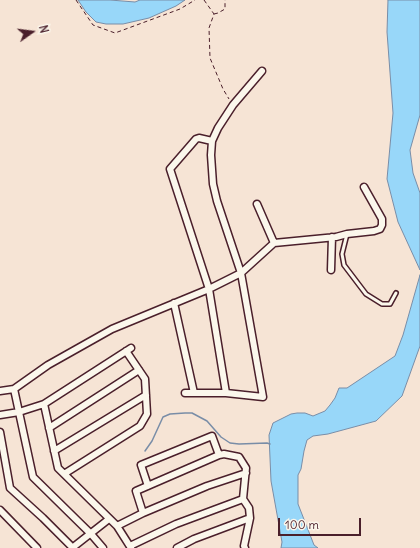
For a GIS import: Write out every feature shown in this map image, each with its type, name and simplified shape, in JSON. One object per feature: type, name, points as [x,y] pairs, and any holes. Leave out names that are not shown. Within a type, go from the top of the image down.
[{"type":"street","points":[[185,393],[226,393],[263,397],[241,273],[217,201],[213,184],[211,155],[212,141],[215,134],[233,105],[262,70]]},
{"type":"street","points":[[212,141],[199,138],[196,139],[170,169],[209,289],[226,393]]},
{"type":"street","points":[[0,391],[14,389],[48,365],[112,329],[209,289],[241,273],[274,243],[374,232],[380,229],[382,226],[382,219],[364,187]]},
{"type":"street","points":[[257,204],[274,243]]},
{"type":"street","points":[[331,270],[332,237]]},
{"type":"street","points":[[174,303],[194,393]]},
{"type":"street","points":[[0,415],[19,412],[44,404],[128,350],[145,379],[148,414],[140,426],[64,474]]},
{"type":"street","points":[[49,428],[139,370]]},
{"type":"street","points":[[14,389],[33,477],[91,534],[103,548]]},
{"type":"street","points":[[54,451],[146,395]]},
{"type":"street","points":[[44,404],[58,468],[117,526],[131,547],[176,524],[243,499]]},
{"type":"street","points":[[0,432],[10,488],[43,518],[72,548],[109,519]]},
{"type":"street","points":[[148,486],[141,465],[212,436],[219,455]]},
{"type":"street","points":[[143,513],[136,491],[219,455],[224,454],[239,457],[246,468],[243,499],[249,508],[250,518],[243,547]]},
{"type":"street","points":[[117,526],[143,513],[207,486],[246,474]]},
{"type":"street","points":[[0,510],[35,548]]},
{"type":"street","points":[[177,548],[194,539],[250,518]]},
{"type":"lane","points":[[347,234],[342,254],[344,265],[366,294],[382,304],[390,304],[396,293]]},
{"type":"path","points":[[76,0],[94,25],[115,33],[180,9],[195,0]]},
{"type":"path","points":[[204,0],[214,14]]},
{"type":"path","points":[[214,14],[225,9],[224,0]]},
{"type":"path","points":[[214,14],[209,28],[210,58],[223,89],[233,105]]},
{"type":"water","points":[[78,0],[135,2],[140,0],[185,0],[176,6],[149,18],[123,24],[106,24],[96,22],[86,12]]},
{"type":"water","points":[[388,0],[420,0],[420,115],[410,150],[413,173],[420,193],[420,270],[398,222],[387,179],[393,113],[387,32]]},
{"type":"water","points":[[420,275],[420,346],[402,396],[376,421],[328,434],[313,436],[307,440],[301,469],[298,475],[298,504],[314,545],[318,548],[281,548],[282,542],[271,481],[269,435],[273,423],[291,414],[305,413],[313,416],[325,411],[335,398],[339,388],[347,388],[395,356],[403,335]]},
{"type":"waterway","points":[[145,451],[152,441],[163,417],[170,414],[185,413],[192,413],[207,421],[221,437],[230,443],[270,444]]}]
